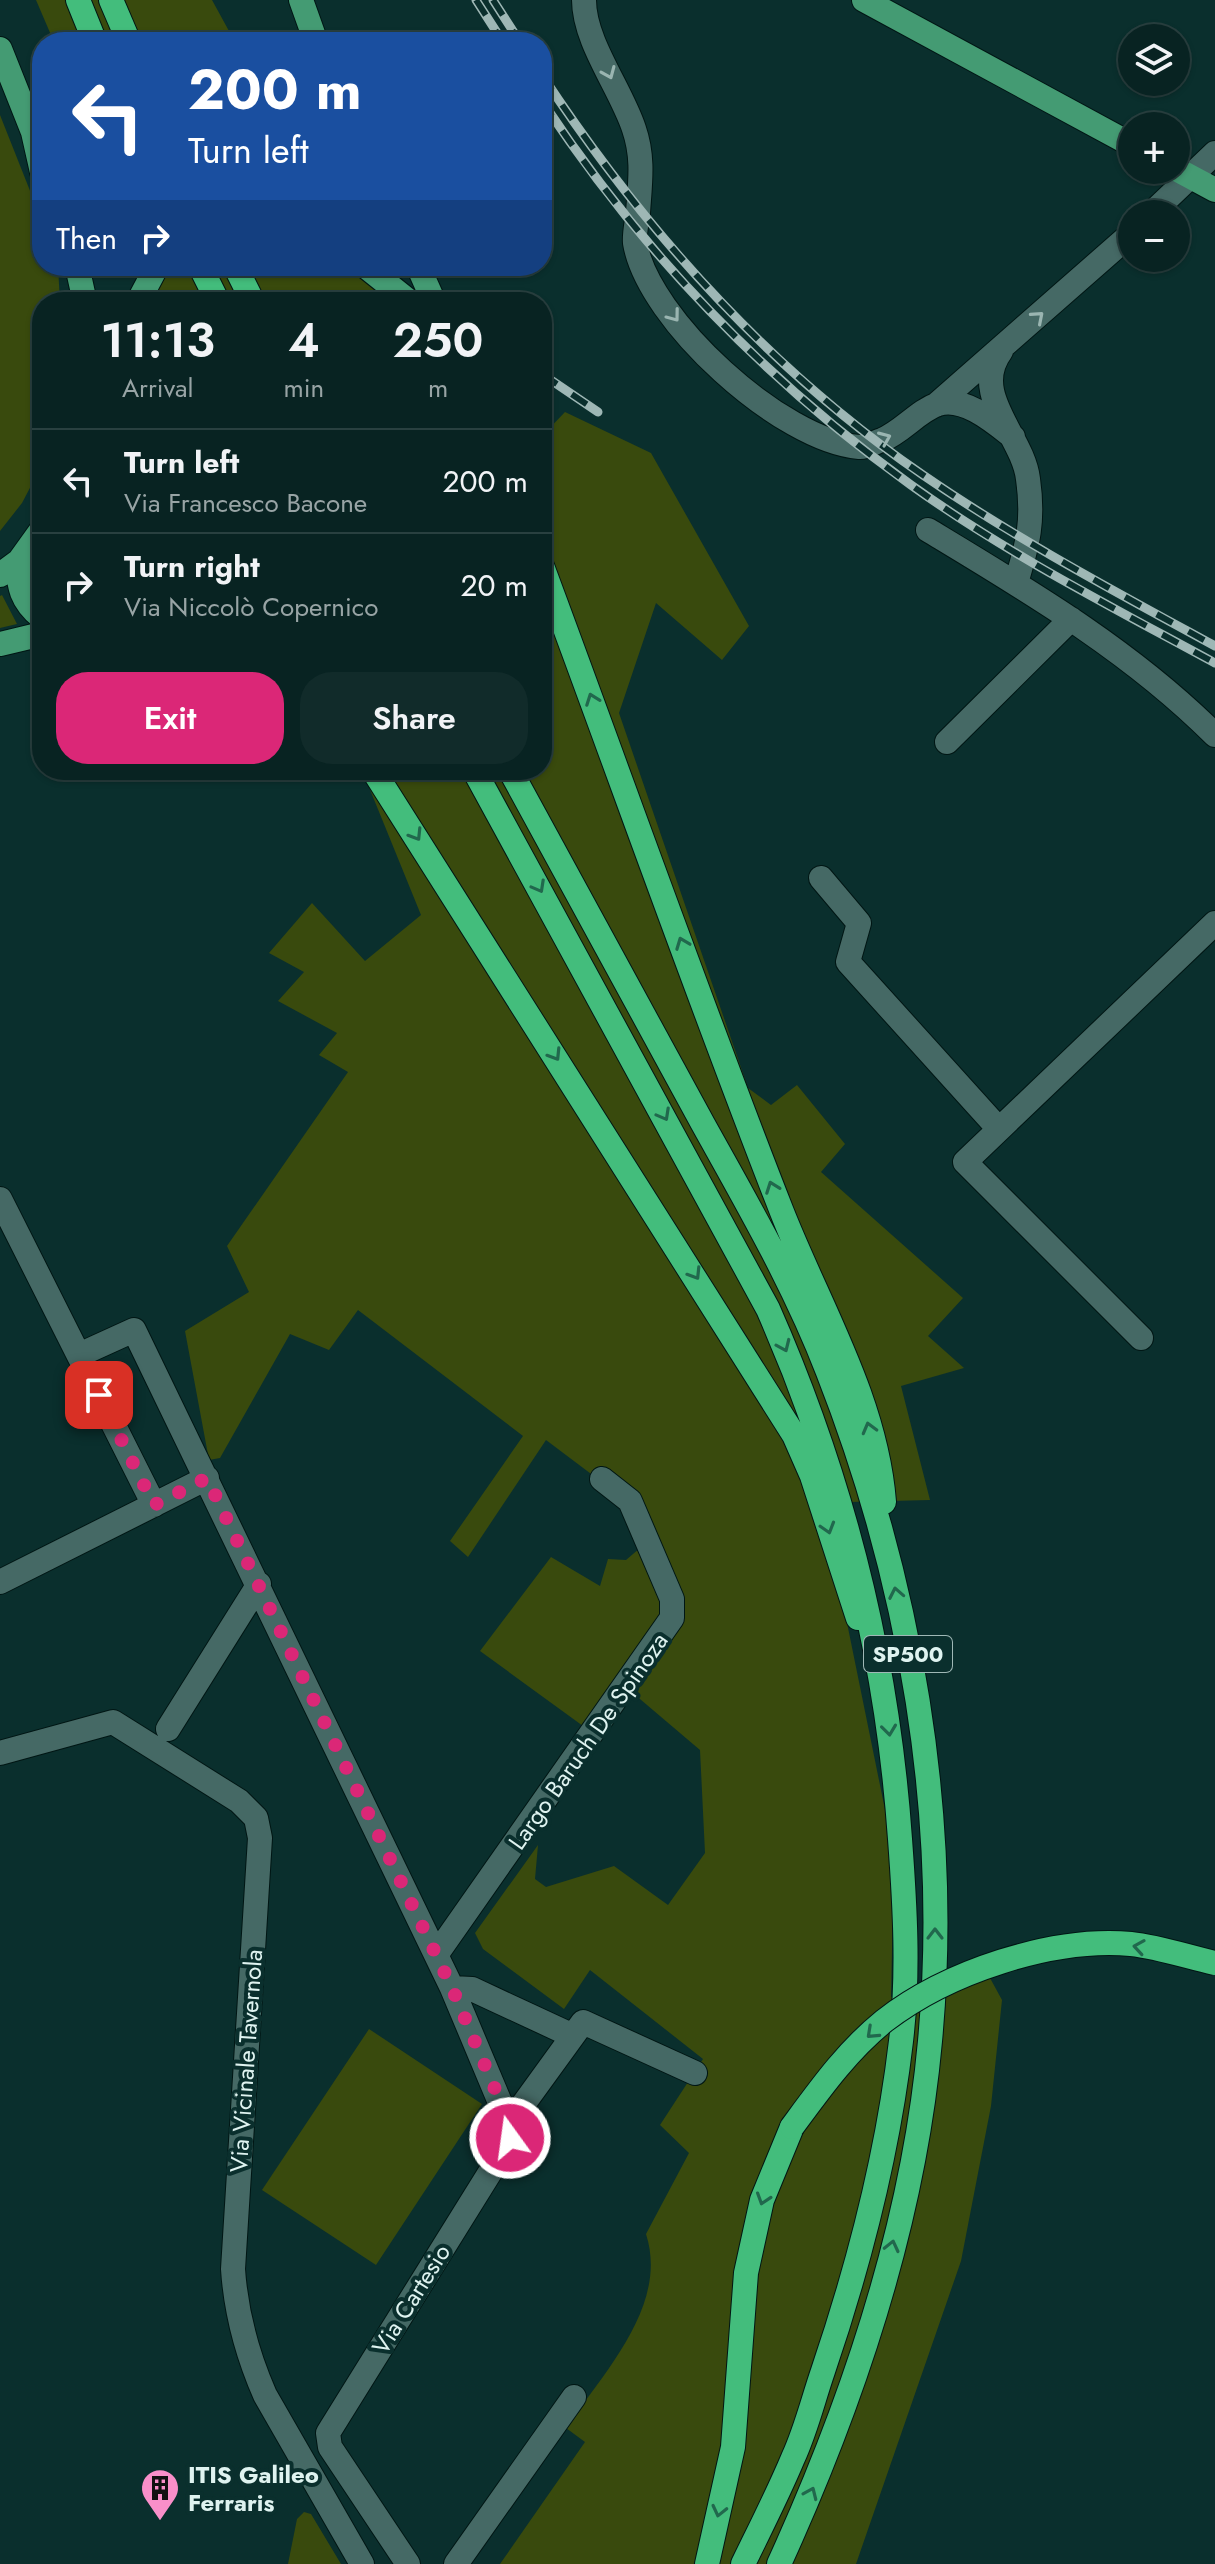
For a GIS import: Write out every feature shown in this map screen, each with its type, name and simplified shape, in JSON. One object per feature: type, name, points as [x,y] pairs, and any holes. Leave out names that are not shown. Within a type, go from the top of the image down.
[{"type":"highway","points":[[78,0],[91,32]]},
{"type":"highway","points":[[111,0],[125,32]]},
{"type":"highway","points":[[552,593],[782,1211],[864,1407],[882,1473],[889,1560]]},
{"type":"highway","points":[[379,780],[794,1435],[812,1476],[844,1582],[882,1679]]},
{"type":"highway","name":"SP500","points":[[480,780],[719,1216],[780,1337],[820,1436],[843,1506],[882,1679],[897,1791],[905,1896],[906,1965],[901,2041],[871,2204],[849,2296],[795,2455],[743,2564]]},
{"type":"highway","name":"SP500","points":[[515,780],[795,1296],[850,1430],[889,1560],[912,1675],[928,1791],[935,1903],[930,2045],[900,2212],[878,2304],[823,2466],[779,2564]]},
{"type":"highway","points":[[707,2564],[733,2447],[746,2273],[762,2200],[792,2127],[839,2065],[885,2021],[938,1987],[1006,1959],[1081,1946],[1131,1944],[1215,1963]]},
{"type":"main road","points":[[301,0],[309,32]]},
{"type":"main road","points":[[864,0],[1118,137]]},
{"type":"main road","points":[[0,49],[32,122]]},
{"type":"main road","points":[[1190,177],[1215,190]]},
{"type":"main road","points":[[378,276],[398,292]]},
{"type":"main road","points":[[32,541],[9,568],[24,599],[32,607]]},
{"type":"main road","points":[[0,644],[32,636]]},
{"type":"street","points":[[584,0],[608,74],[634,127],[642,160],[635,243],[652,286],[693,341],[746,395],[816,436],[862,448],[895,434],[936,405],[1118,245]]},
{"type":"street","points":[[1190,169],[1215,153]]},
{"type":"street","points":[[1162,200],[1174,184]]},
{"type":"street","points":[[1008,343],[998,355],[991,372],[991,392],[1013,437],[1028,478],[1032,527],[1016,583]]},
{"type":"street","points":[[936,405],[966,407],[989,418],[1013,437]]},
{"type":"street","points":[[928,530],[1071,619],[1173,693],[1215,735]]},
{"type":"street","points":[[947,742],[1071,619]]},
{"type":"street","points":[[821,878],[859,923],[848,962],[998,1128]]},
{"type":"street","points":[[1141,1338],[965,1162],[1215,923]]},
{"type":"street","points":[[0,1199],[154,1505]]},
{"type":"street","points":[[79,1355],[134,1330],[452,1988],[509,2124]]},
{"type":"street","points":[[0,1582],[207,1478]]},
{"type":"street","name":"Largo Baruch De Spinoza","points":[[436,1955],[672,1618],[672,1599],[630,1501],[602,1479]]},
{"type":"street","points":[[168,1729],[259,1584]]},
{"type":"street","name":"Via Vicinale Tavernola","points":[[0,1753],[113,1722],[239,1801],[256,1818],[260,1838],[233,2269],[235,2305],[252,2365],[265,2395],[362,2564]]},
{"type":"street","points":[[452,1988],[472,1989],[571,2035],[579,2024],[590,2023],[695,2073]]},
{"type":"street","name":"Via Cartesio","points":[[408,2564],[330,2447],[328,2433],[507,2145],[509,2124],[571,2035]]},
{"type":"street","points":[[456,2564],[574,2397]]},
{"type":"green space","points":[[36,0],[212,0],[230,32],[50,32]]},
{"type":"green space","points":[[0,115],[32,196],[32,276],[59,276],[59,292],[32,292],[32,484],[22,503],[0,531]]},
{"type":"green space","points":[[153,276],[377,276],[387,292],[159,292]]},
{"type":"green space","points":[[565,412],[651,453],[749,626],[722,660],[656,603],[619,713],[748,1088],[771,1105],[797,1085],[845,1144],[821,1172],[963,1298],[928,1336],[964,1368],[901,1386],[930,1500],[810,1503],[845,1613],[894,1854],[891,1997],[990,1978],[1002,2000],[991,2106],[961,2261],[856,2564],[500,2564],[585,2442],[566,2428],[614,2361],[641,2312],[649,2286],[651,2260],[646,2234],[689,2153],[660,2125],[703,2059],[590,1970],[564,2009],[483,1949],[475,1933],[538,1845],[535,1879],[546,1887],[614,1866],[668,1905],[705,1853],[700,1750],[627,1688],[594,1734],[480,1651],[551,1557],[600,1586],[608,1559],[626,1560],[647,1542],[631,1504],[546,1440],[468,1557],[450,1541],[523,1436],[358,1310],[329,1350],[290,1334],[220,1458],[209,1460],[185,1331],[249,1292],[227,1246],[348,1072],[319,1055],[337,1033],[278,1001],[304,972],[269,953],[312,903],[365,961],[421,915],[366,780],[552,780],[552,426]]},
{"type":"green space","points":[[0,596],[17,624],[0,628]]},
{"type":"green space","points":[[369,2029],[482,2104],[376,2265],[262,2190]]},
{"type":"green space","points":[[304,2512],[311,2514],[341,2564],[288,2564],[297,2519]]},
{"type":"railway","points":[[476,0],[497,32]]},
{"type":"railway","points":[[493,0],[514,32]]},
{"type":"railway","points":[[552,90],[623,188],[667,242],[713,294],[813,390],[867,434],[958,499],[1215,646]]},
{"type":"railway","points":[[552,115],[621,210],[709,310],[756,357],[857,445],[984,534],[1215,663]]},
{"type":"railway","points":[[552,381],[598,412]]},
{"type":"place","name":"ITIS Galileo Ferraris","points":[[160,2522]]},
{"type":"route","points":[[99,1395],[154,1505],[207,1478],[452,1988],[506,2115],[510,2138]]}]
